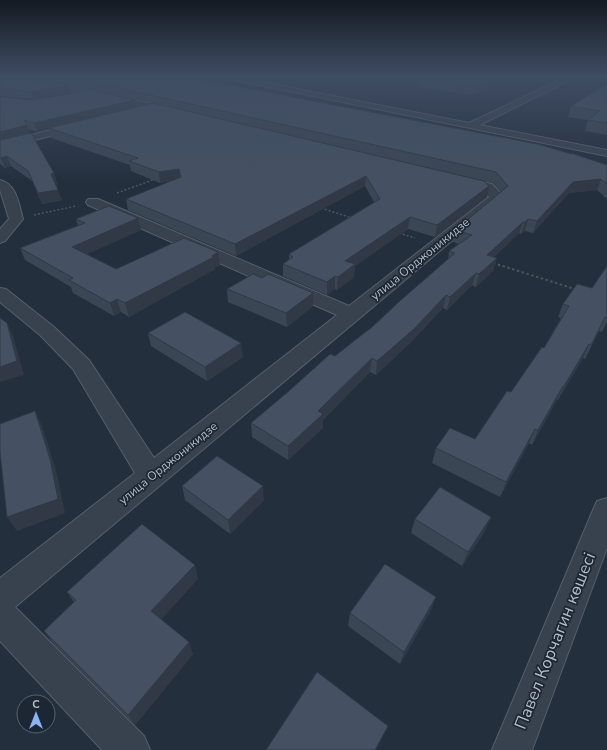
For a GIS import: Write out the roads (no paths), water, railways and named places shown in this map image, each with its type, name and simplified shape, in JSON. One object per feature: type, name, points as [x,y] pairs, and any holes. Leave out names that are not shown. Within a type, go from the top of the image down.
[{"type":"street","points":[[132,113],[140,111]]},
{"type":"street","points":[[173,111],[186,114]]},
{"type":"street","points":[[394,111],[607,153]]},
{"type":"street","points":[[470,126],[501,111]]},
{"type":"street","points":[[0,146],[72,128],[86,128]]},
{"type":"street","name":"улица Орджоникидзе","points":[[0,598],[497,197],[487,187],[449,178]]},
{"type":"street","points":[[0,184],[7,189],[16,219],[0,238]]},
{"type":"street","points":[[93,202],[351,314]]},
{"type":"street","points":[[0,293],[46,331],[81,364],[151,476]]},
{"type":"street","name":"Павел Корчагин көшесі","points":[[512,750],[607,510]]},
{"type":"street","points":[[0,616],[130,750]]}]
